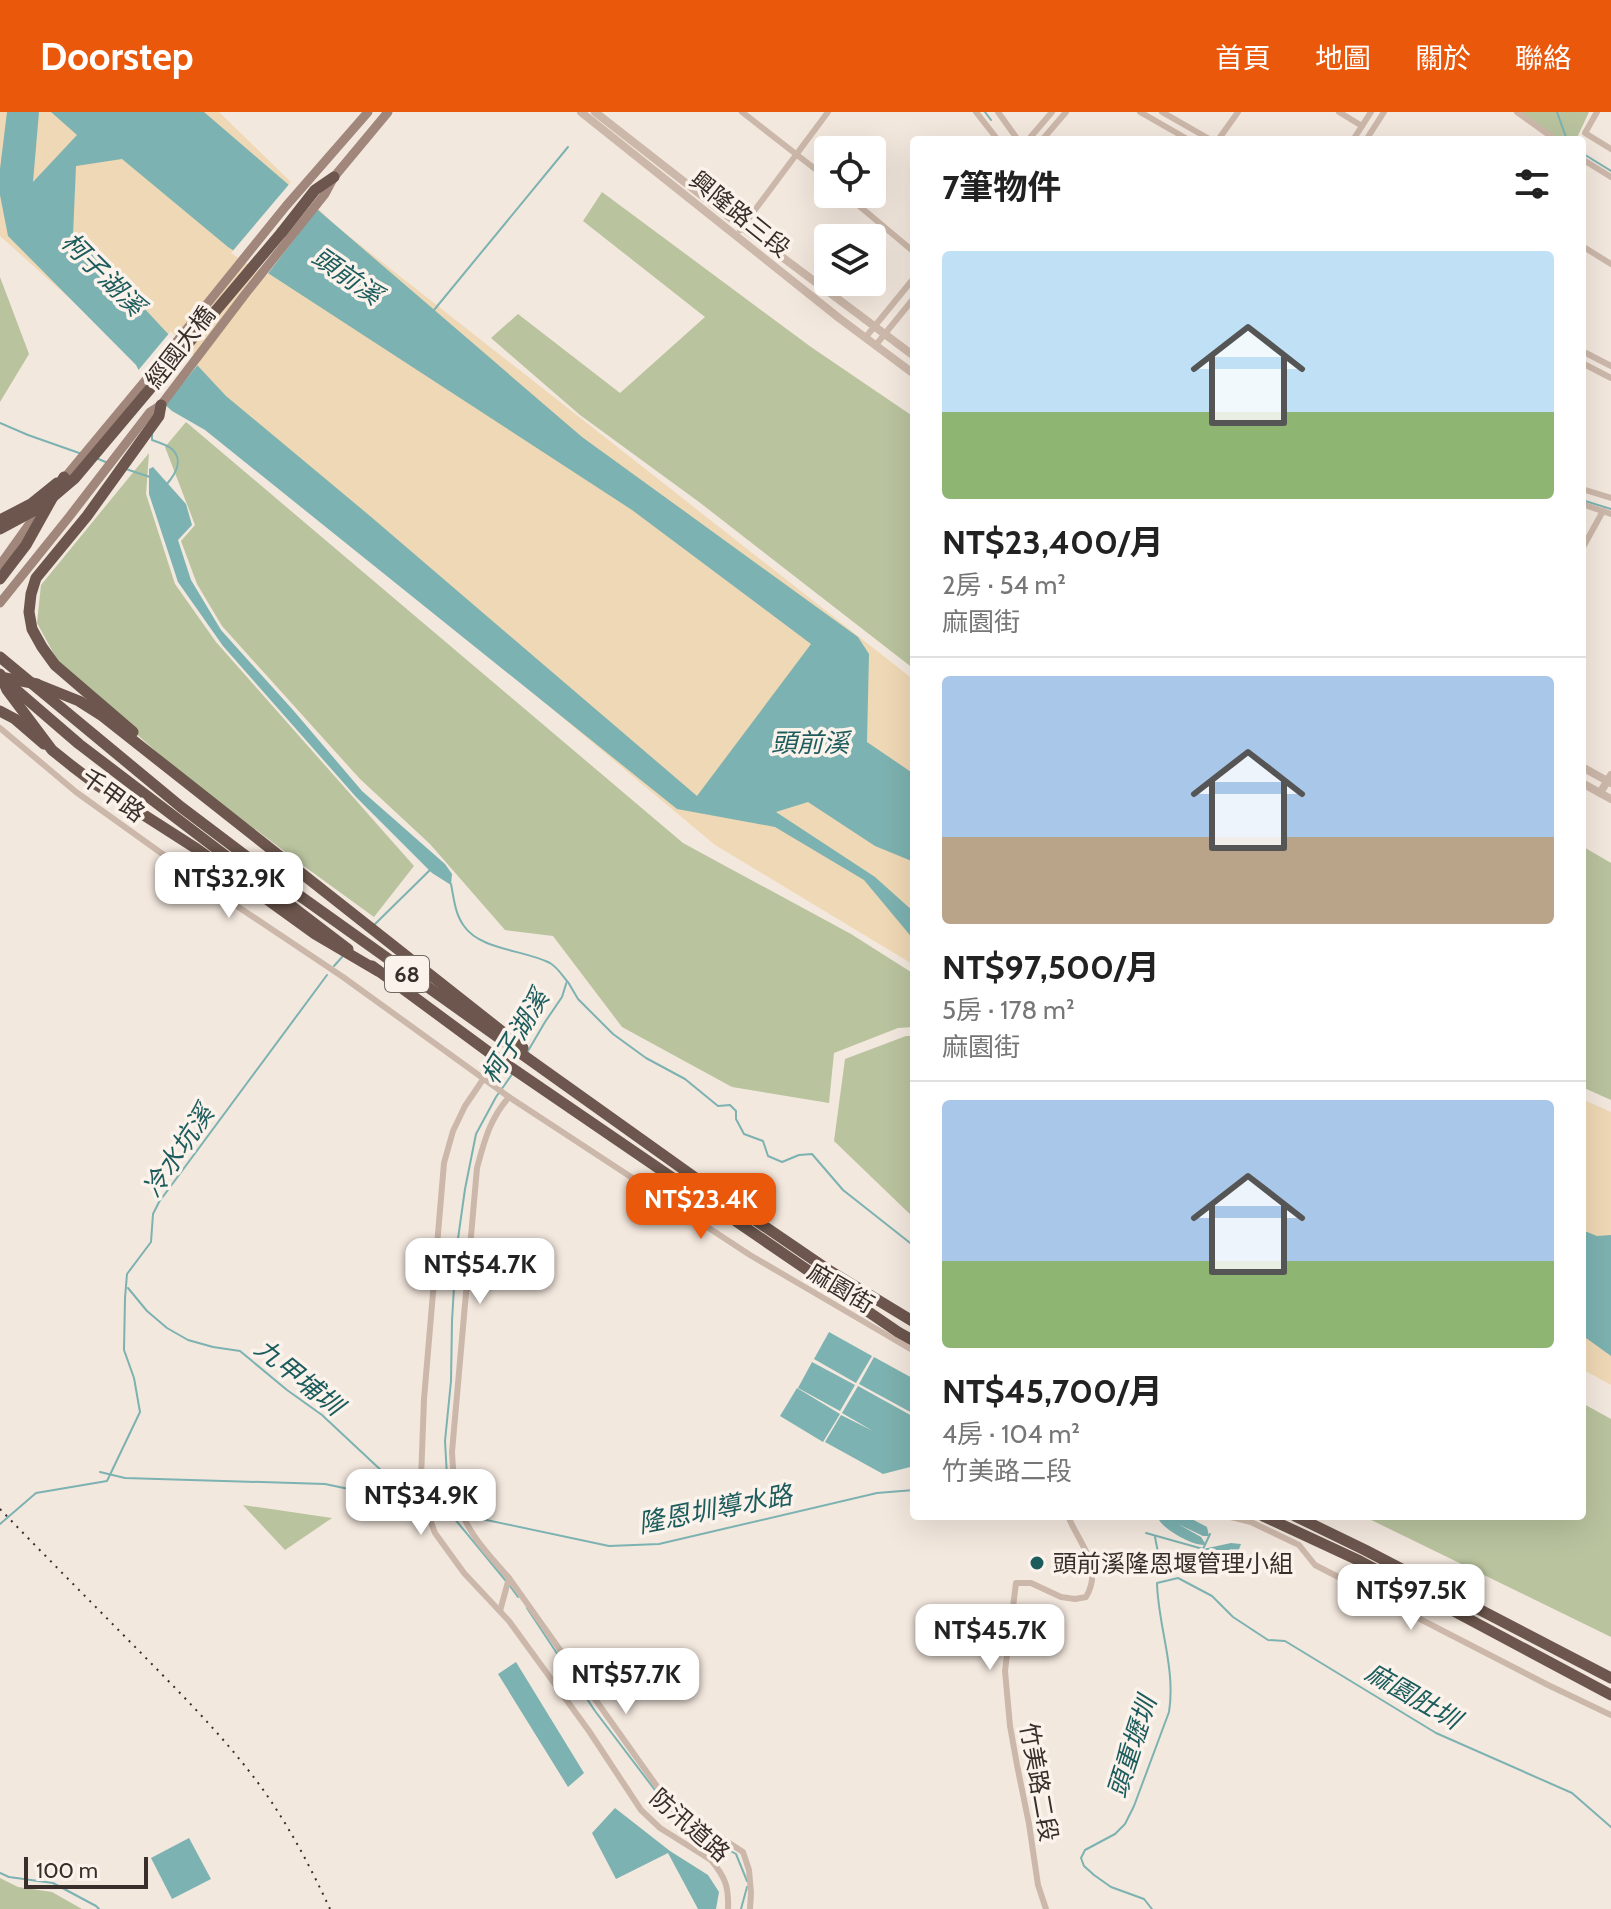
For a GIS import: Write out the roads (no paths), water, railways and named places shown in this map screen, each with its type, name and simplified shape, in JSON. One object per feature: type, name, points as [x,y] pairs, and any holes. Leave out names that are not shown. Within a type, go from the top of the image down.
[{"type":"highway","points":[[0,529],[41,507],[75,478],[315,190],[334,177]]},
{"type":"highway","points":[[161,405],[159,416],[87,516],[36,578],[29,612],[32,629],[55,665],[174,771]]},
{"type":"highway","points":[[0,520],[31,504],[64,477]]},
{"type":"highway","points":[[0,579],[26,545],[64,477]]},
{"type":"highway","name":"68","points":[[0,657],[181,807],[228,851],[378,971],[490,1053],[910,1338]]},
{"type":"highway","points":[[0,676],[37,684],[79,701],[101,715],[534,1056],[585,1100]]},
{"type":"highway","points":[[0,676],[52,750]]},
{"type":"highway","name":"68","points":[[0,676],[79,744],[228,851],[830,1271],[910,1320]]},
{"type":"highway","points":[[0,711],[15,719],[97,785],[197,849],[315,934],[378,971]]},
{"type":"highway","points":[[1273,1520],[1362,1555],[1611,1678]]},
{"type":"highway","points":[[1302,1520],[1611,1695]]},
{"type":"main road","name":"經國大橋","points":[[0,565],[64,477],[286,206],[368,112]]},
{"type":"main road","name":"經國大橋","points":[[0,603],[150,412],[161,405],[325,194],[334,177],[388,112]]},
{"type":"street","name":"興隆路三段","points":[[581,112],[910,371]]},
{"type":"street","name":"興隆路三段","points":[[595,112],[910,353]]},
{"type":"street","points":[[742,112],[814,167]]},
{"type":"street","points":[[735,236],[828,112]]},
{"type":"street","points":[[976,112],[995,136]]},
{"type":"street","points":[[998,112],[1015,136]]},
{"type":"street","points":[[1031,136],[1052,112]]},
{"type":"street","points":[[1045,136],[1066,112]]},
{"type":"street","points":[[1140,112],[1182,136]]},
{"type":"street","points":[[1162,112],[1204,136]]},
{"type":"street","points":[[1221,136],[1238,112]]},
{"type":"street","points":[[1339,112],[1362,126]]},
{"type":"street","points":[[1356,136],[1371,112]]},
{"type":"street","points":[[1369,136],[1384,112]]},
{"type":"street","points":[[1517,112],[1550,136]]},
{"type":"street","points":[[1597,112],[1585,133],[1611,149]]},
{"type":"street","points":[[1586,161],[1611,177]]},
{"type":"street","points":[[862,208],[910,249]]},
{"type":"street","points":[[1586,248],[1611,264]]},
{"type":"street","points":[[865,338],[910,283]]},
{"type":"street","points":[[875,346],[910,303]]},
{"type":"street","points":[[1586,353],[1611,366]]},
{"type":"street","points":[[1586,365],[1611,378]]},
{"type":"street","points":[[1586,490],[1611,498]]},
{"type":"street","points":[[1586,505],[1611,514]]},
{"type":"street","points":[[1586,542],[1603,511]]},
{"type":"street","name":"千甲路","points":[[0,728],[88,801],[343,977],[509,1097]]},
{"type":"street","points":[[1586,769],[1610,780],[1600,793]]},
{"type":"street","points":[[1586,785],[1611,799]]},
{"type":"street","name":"防汛道路","points":[[484,1078],[453,1131],[444,1163],[424,1399],[421,1479],[425,1506],[435,1533],[464,1573],[500,1611],[589,1731],[641,1810],[660,1828],[711,1860],[727,1885],[728,1909]]},
{"type":"street","points":[[509,1097],[497,1110],[485,1137],[477,1168],[452,1452],[454,1482],[464,1515],[474,1534],[509,1578],[666,1799],[743,1852],[749,1870],[750,1909]]},
{"type":"street","name":"麻園街","points":[[509,1097],[750,1255],[910,1349]]},
{"type":"street","name":"竹美路二段","points":[[1046,1909],[1038,1885],[1010,1726],[1005,1671],[1016,1583],[1031,1583],[1061,1597],[1075,1599],[1086,1597],[1092,1587],[1089,1556],[1070,1520]]},
{"type":"street","points":[[1243,1520],[1299,1545],[1315,1565],[1611,1715]]},
{"type":"street","points":[[500,1611],[509,1578]]},
{"type":"water","name":"頭前溪","points":[[7,112],[39,112],[33,182],[77,135],[51,112],[204,112],[582,437],[858,637],[869,654],[867,742],[910,771],[910,860],[875,846],[808,802],[776,812],[875,877],[910,908],[910,935],[864,880],[775,827],[677,809],[205,430],[172,411],[149,390],[136,365],[8,236],[0,195]],"holes":[[[122,159],[228,247],[632,510],[811,644],[697,796],[226,396],[73,235],[76,166]]]},
{"type":"water","points":[[153,467],[186,504],[192,525],[178,540],[191,580],[221,630],[362,791],[445,864],[452,874],[451,885],[432,873],[356,797],[223,646],[178,582],[149,494],[149,469]]},
{"type":"water","points":[[1586,1232],[1597,1236],[1611,1235],[1611,1356],[1586,1338]]},
{"type":"water","points":[[829,1332],[872,1356],[856,1383],[814,1359]]},
{"type":"water","points":[[874,1357],[910,1377],[910,1412],[859,1384]]},
{"type":"water","points":[[812,1362],[855,1385],[840,1411],[798,1388]]},
{"type":"water","points":[[858,1386],[910,1415],[910,1467],[883,1474],[825,1442],[841,1415],[873,1431],[842,1413]]},
{"type":"water","points":[[797,1388],[840,1414],[823,1442],[780,1416]]},
{"type":"water","points":[[1159,1520],[1194,1520],[1207,1527],[1209,1536],[1178,1524],[1201,1537],[1204,1545],[1186,1540],[1167,1529]]},
{"type":"water","points":[[1241,1544],[1238,1552],[1159,1572],[1152,1570],[1198,1556],[1203,1549]]},
{"type":"water","points":[[516,1662],[584,1773],[568,1787],[498,1674]]},
{"type":"water","points":[[615,1808],[670,1851],[708,1875],[719,1892],[716,1909],[698,1909],[668,1853],[616,1879],[592,1833]]},
{"type":"water","points":[[189,1838],[211,1879],[172,1899],[151,1858]]},
{"type":"waterway","points":[[985,112],[991,120]]},
{"type":"waterway","points":[[1557,112],[1566,136]]},
{"type":"waterway","points":[[434,310],[568,147]]},
{"type":"waterway","points":[[1586,155],[1611,171]]},
{"type":"waterway","points":[[0,423],[82,454]]},
{"type":"waterway","name":"柯子湖溪","points":[[152,433],[152,440],[176,453],[178,463],[166,485]]},
{"type":"waterway","points":[[96,458],[108,463]]},
{"type":"waterway","points":[[126,469],[150,477]]},
{"type":"waterway","points":[[1586,501],[1611,509]]},
{"type":"waterway","name":"冷水坑溪","points":[[373,926],[431,869]]},
{"type":"waterway","name":"柯子湖溪","points":[[451,884],[455,906],[471,934],[492,945],[550,963],[567,981],[562,997],[528,1051]]},
{"type":"waterway","name":"冷水坑溪","points":[[334,966],[343,956]]},
{"type":"waterway","name":"冷水坑溪","points":[[0,1524],[36,1493],[107,1481],[140,1412],[134,1378],[124,1350],[125,1298],[127,1274],[151,1242],[153,1214],[327,975]]},
{"type":"waterway","points":[[568,982],[578,999],[613,1034],[646,1058],[685,1079],[718,1106],[730,1105],[736,1111],[736,1119],[744,1134],[763,1141],[768,1156],[782,1162],[812,1154],[843,1190],[910,1243]]},
{"type":"waterway","name":"柯子湖溪","points":[[506,1581],[449,1512],[445,1441],[451,1381],[456,1253],[465,1189],[476,1134],[513,1073]]},
{"type":"waterway","name":"九甲埔圳","points":[[128,1288],[147,1311],[167,1328],[188,1340],[240,1351],[322,1415],[384,1473],[384,1497]]},
{"type":"waterway","name":"隆恩圳導水路","points":[[100,1472],[125,1478],[325,1484],[387,1497],[416,1499]]},
{"type":"waterway","name":"隆恩圳導水路","points":[[477,1518],[609,1546],[659,1544],[877,1493],[910,1490]]},
{"type":"waterway","points":[[1146,1533],[1203,1549],[1210,1534]]},
{"type":"waterway","points":[[1155,1537],[1161,1568]]},
{"type":"waterway","name":"麻園肚圳","points":[[1152,1909],[1144,1899],[1111,1887],[1094,1875],[1084,1866],[1081,1858],[1085,1850],[1115,1834],[1125,1824],[1169,1712],[1169,1663],[1157,1583],[1178,1578],[1212,1596],[1233,1617],[1268,1640],[1285,1641],[1436,1733],[1572,1793],[1611,1827]]},
{"type":"waterway","name":"柯子湖溪","points":[[510,1586],[518,1597]]},
{"type":"waterway","name":"柯子湖溪","points":[[527,1608],[595,1711],[680,1823],[736,1854],[747,1881]]},
{"type":"waterway","name":"冷水坑溪","points":[[0,1873],[53,1883],[99,1909]]},
{"type":"waterway","name":"柯子湖溪","points":[[741,1909],[747,1887]]},
{"type":"railway","points":[[0,1509],[206,1720],[236,1755],[283,1819],[330,1909]]},
{"type":"place","name":"頭前溪隆恩堰管理小組","points":[[1037,1563]]},
{"type":"water label","name":"頭重壢圳","points":[[1132,1747]]}]
